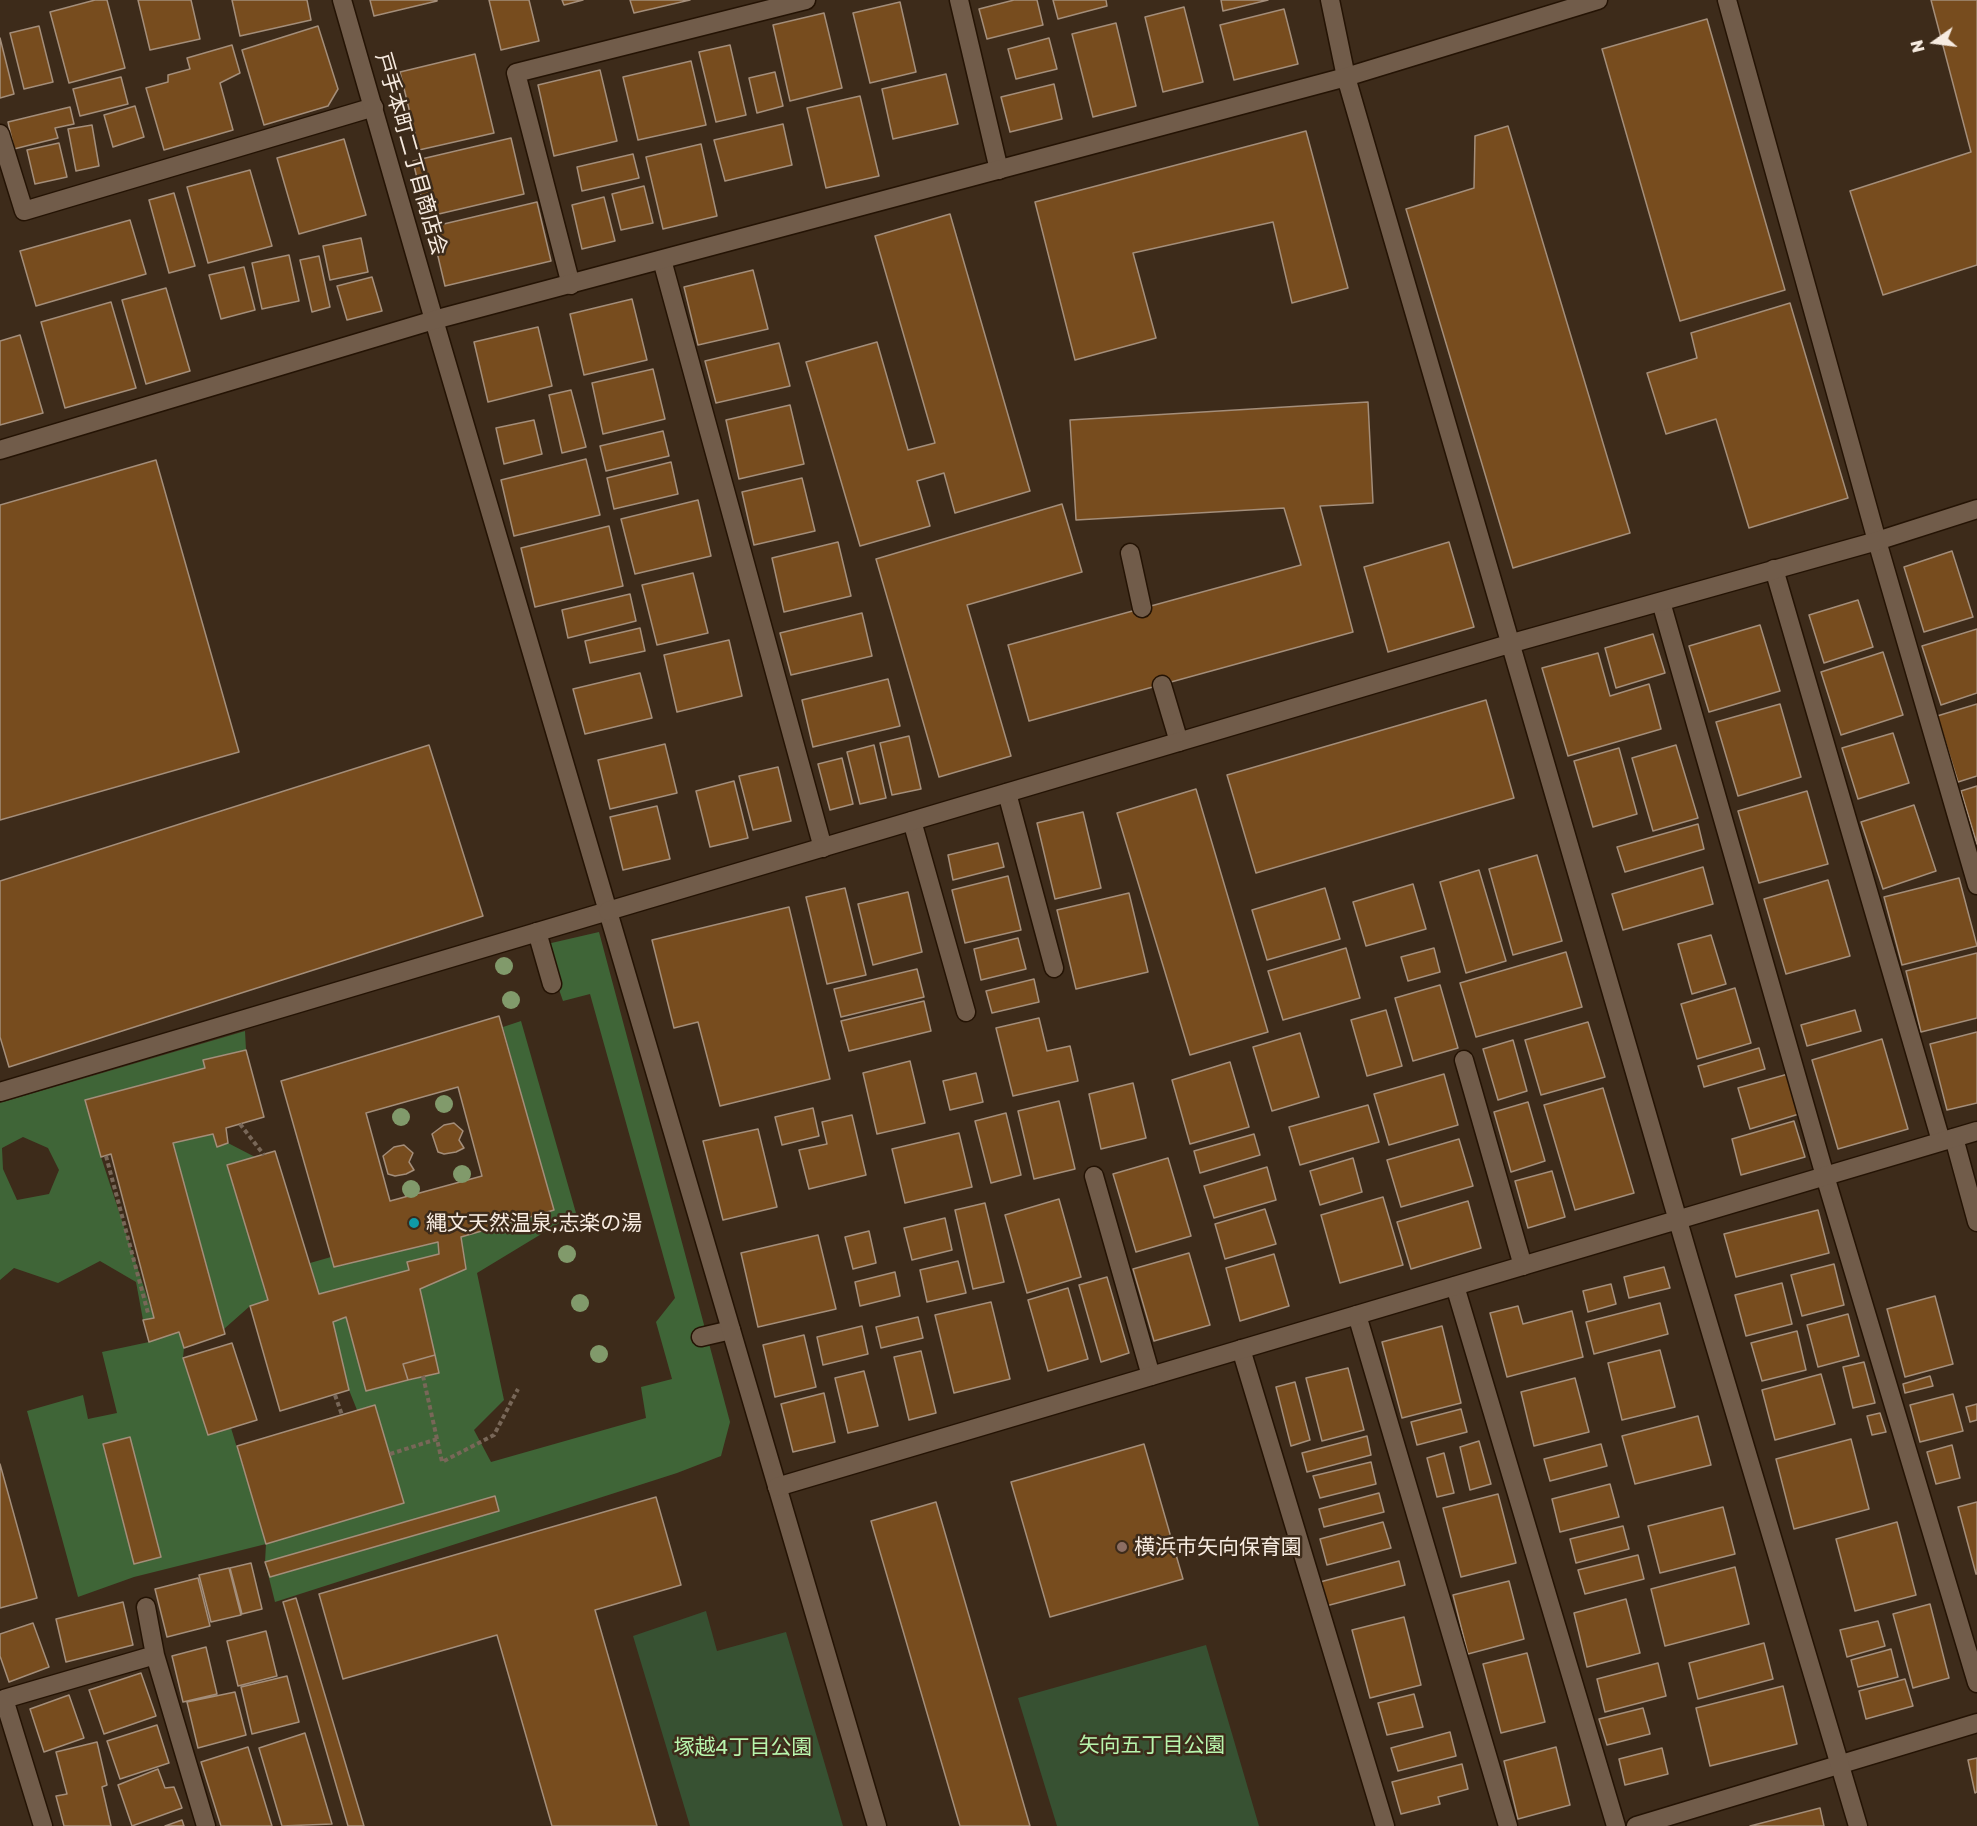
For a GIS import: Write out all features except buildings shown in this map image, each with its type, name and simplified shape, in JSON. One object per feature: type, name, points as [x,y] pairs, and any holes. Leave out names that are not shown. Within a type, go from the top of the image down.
[{"type":"street","name":"戸手本町二丁目商店会","points":[[342,0],[877,1826]]},
{"type":"street","points":[[571,285],[516,72],[806,0]]},
{"type":"street","points":[[959,0],[999,170]]},
{"type":"street","points":[[1330,0],[1346,77],[1509,644],[1858,1826]]},
{"type":"street","points":[[0,450],[434,320],[1346,77],[1598,0]]},
{"type":"street","points":[[1727,0],[1877,541],[1977,885]]},
{"type":"street","points":[[0,134],[24,211],[374,107]]},
{"type":"street","points":[[662,260],[823,848]]},
{"type":"street","points":[[0,1092],[1509,644],[1877,541],[1977,509]]},
{"type":"street","points":[[1130,553],[1142,608]]},
{"type":"street","points":[[1774,569],[1948,1139],[1977,1222]]},
{"type":"street","points":[[1661,603],[1825,1176],[1977,1683]]},
{"type":"street","points":[[1162,685],[1179,742]]},
{"type":"street","points":[[1006,793],[1054,968]]},
{"type":"street","points":[[912,821],[966,1012]]},
{"type":"street","points":[[537,932],[552,984]]},
{"type":"street","points":[[1464,1060],[1523,1266]]},
{"type":"street","points":[[777,1486],[1977,1131]]},
{"type":"street","points":[[1094,1176],[1151,1376]]},
{"type":"street","points":[[1455,1286],[1616,1826]]},
{"type":"street","points":[[1357,1315],[1508,1826]]},
{"type":"street","points":[[701,1337],[731,1330]]},
{"type":"street","points":[[1241,1349],[1384,1826]]},
{"type":"street","points":[[146,1607],[154,1655],[206,1826]]},
{"type":"street","points":[[44,1826],[4,1699],[154,1655]]},
{"type":"street","points":[[1636,1826],[1977,1723]]},
{"type":"path","points":[[240,1124],[264,1155]]},
{"type":"path","points":[[106,1156],[148,1313]]},
{"type":"path","points":[[423,1376],[442,1462],[494,1435],[518,1389]]},
{"type":"path","points":[[335,1395],[342,1415]]},
{"type":"path","points":[[390,1454],[437,1438]]},
{"type":"green space","points":[[599,932],[730,1422],[721,1456],[677,1473],[275,1602],[265,1562],[266,1544],[134,1577],[78,1597],[27,1411],[83,1395],[88,1419],[117,1413],[102,1352],[149,1342],[179,1332],[184,1348],[183,1358],[208,1435],[231,1428],[266,1543],[404,1503],[375,1405],[357,1410],[349,1390],[333,1322],[346,1317],[366,1391],[439,1373],[420,1289],[466,1269],[461,1237],[553,1210],[503,1027],[521,1021],[576,1213],[477,1273],[504,1400],[474,1430],[491,1462],[646,1418],[641,1387],[672,1379],[656,1322],[675,1298],[590,994],[563,1001],[547,944]],"holes":[[[130,1438],[161,1556],[134,1564],[103,1445]]]},
{"type":"green space","points":[[245,1031],[246,1050],[203,1060],[205,1068],[85,1100],[101,1157],[154,1318],[143,1320],[136,1282],[100,1261],[58,1283],[14,1268],[0,1280],[0,1103]],"holes":[[[23,1137],[48,1148],[59,1170],[49,1194],[17,1200],[3,1169],[2,1148]]]},
{"type":"green space","points":[[213,1134],[217,1147],[228,1143],[255,1157],[227,1165],[268,1300],[250,1306],[224,1329],[173,1143]]},
{"type":"green space","points":[[438,1242],[439,1254],[407,1262],[409,1270],[319,1294],[310,1263],[331,1257],[334,1267]]},
{"type":"green space","name":"塚越4丁目公園","points":[[706,1611],[717,1651],[786,1632],[843,1826],[690,1826],[633,1636]]},
{"type":"green space","name":"矢向五丁目公園","points":[[1206,1645],[1259,1826],[1057,1826],[1018,1698]]},
{"type":"place","name":"縄文天然温泉;志楽の湯","points":[[414,1223]]},
{"type":"place","name":"横浜市矢向保育園","points":[[1122,1547]]}]
